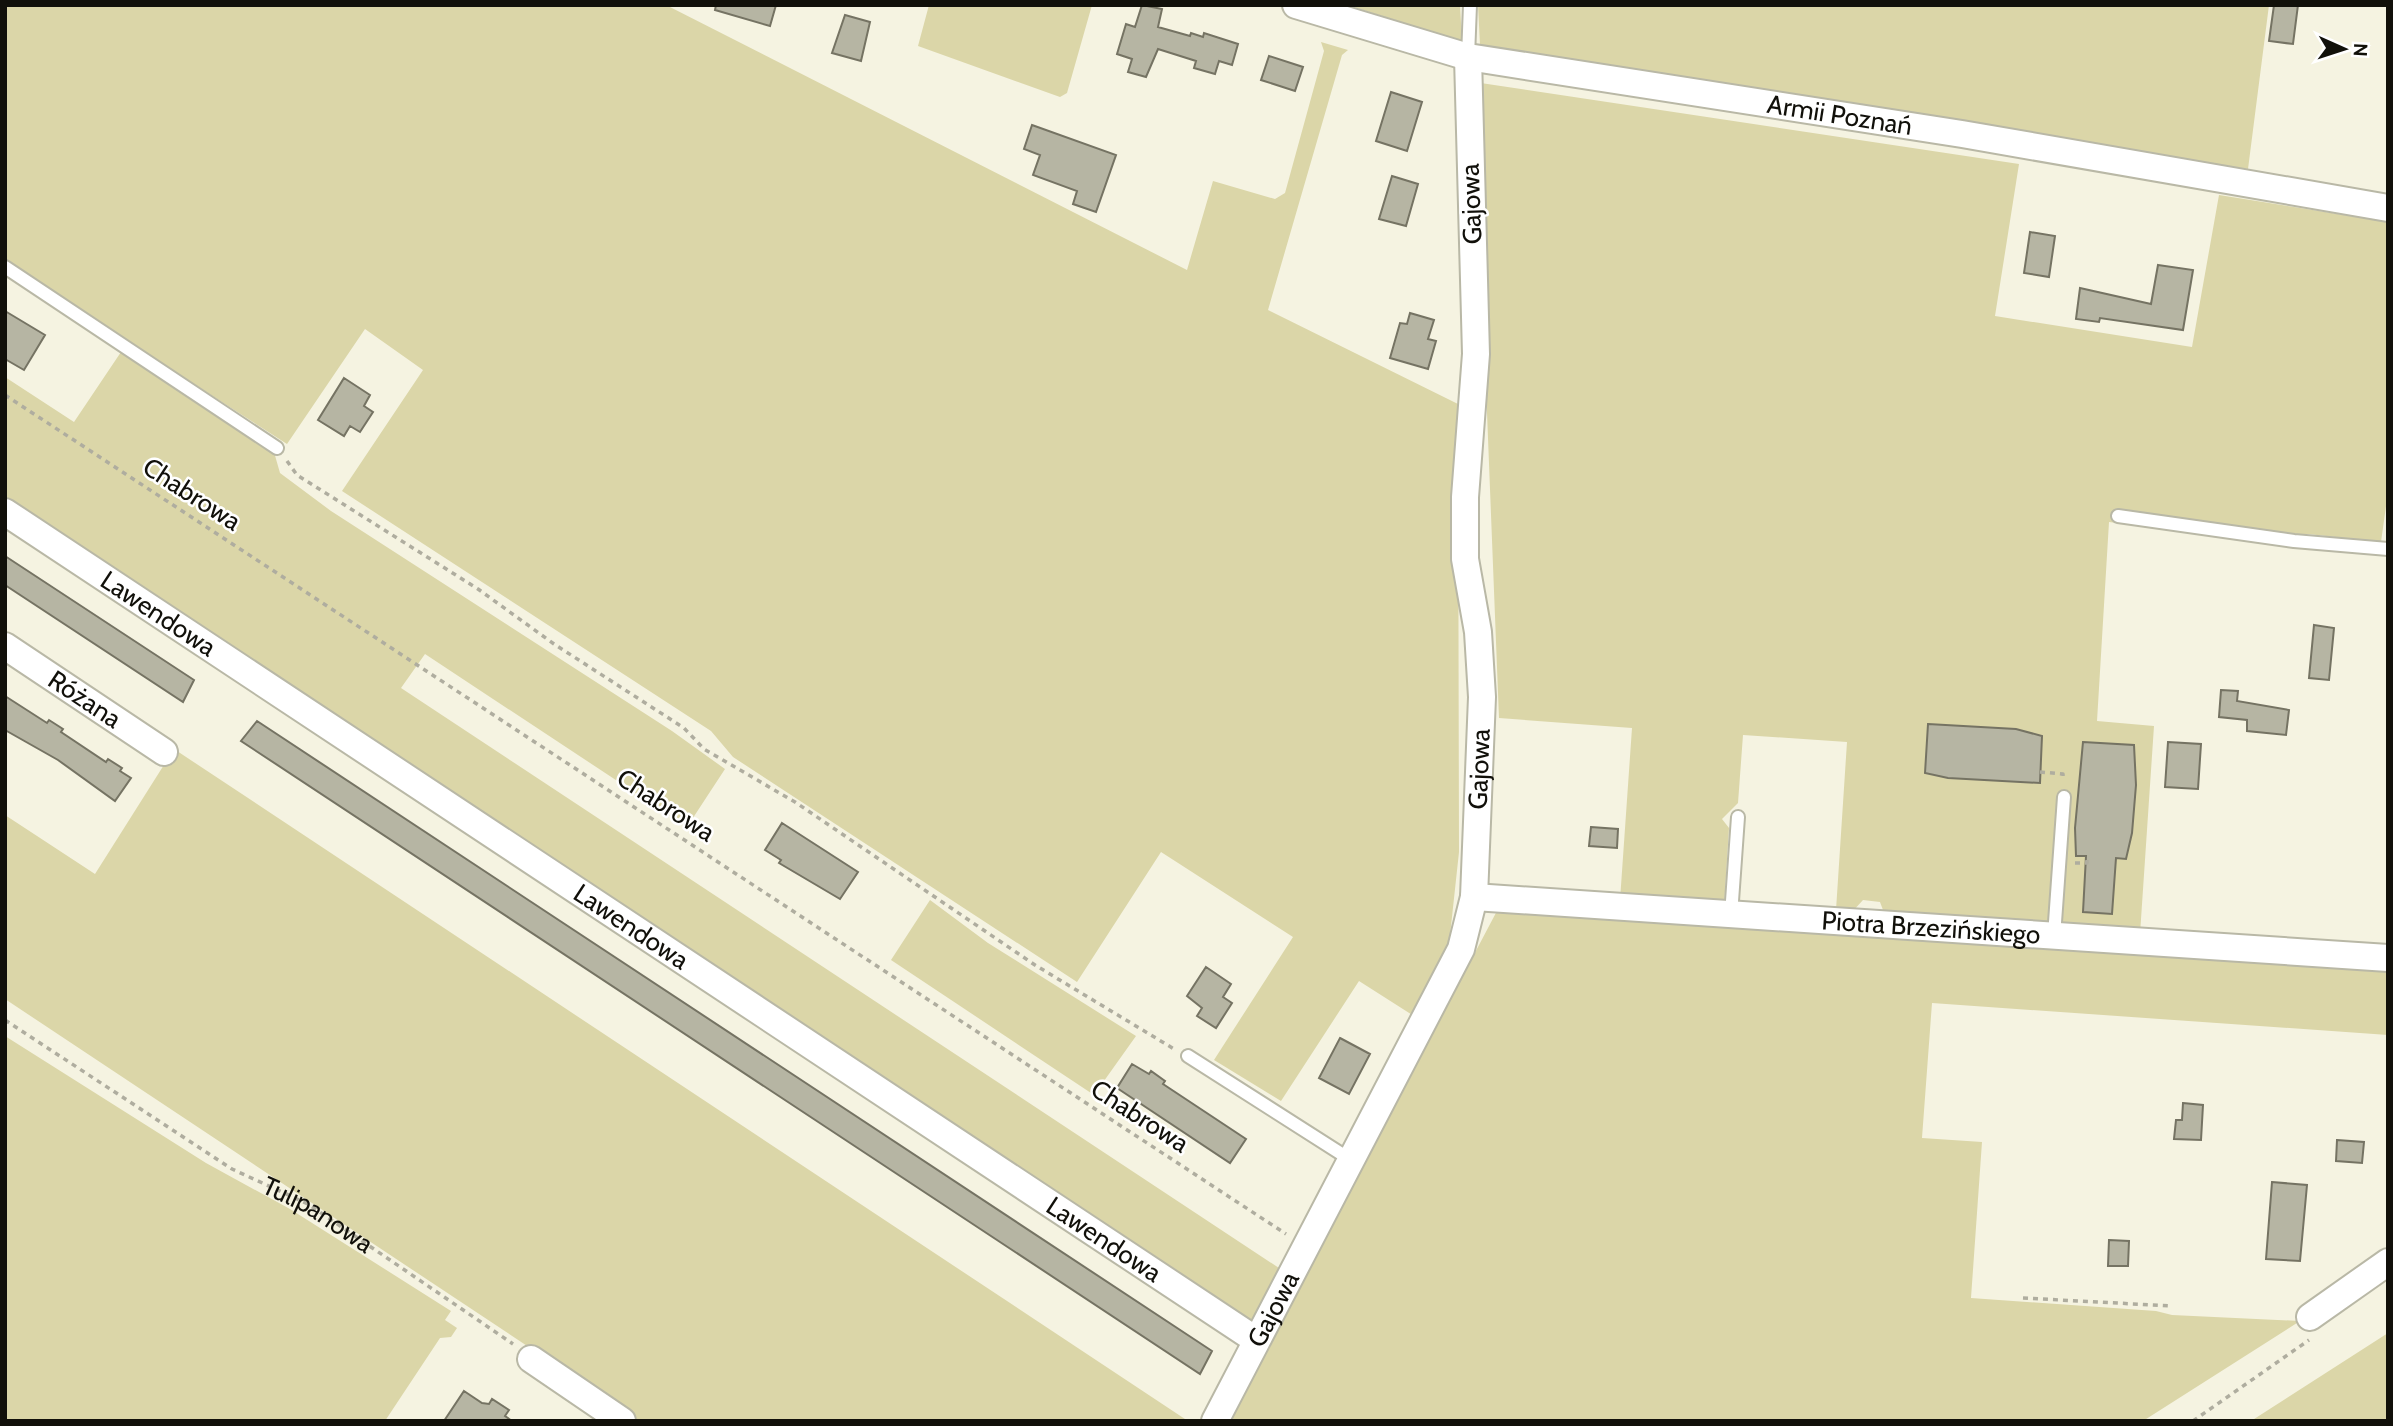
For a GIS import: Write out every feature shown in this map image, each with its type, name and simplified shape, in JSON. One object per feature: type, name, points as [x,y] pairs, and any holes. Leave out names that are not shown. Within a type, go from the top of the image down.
[{"type":"street","name":"Armii Poznań","points":[[1296,5],[1468,57],[1962,134],[2388,208]]},
{"type":"street","name":"Gajowa","points":[[1215,1421],[1461,949],[1474,897],[1482,697],[1478,632],[1465,559],[1465,497],[1476,354],[1468,57]]},
{"type":"street","name":"Lawendowa","points":[[5,512],[1256,1340]]},
{"type":"street","name":"Różana","points":[[5,646],[164,752]]},
{"type":"street","name":"Piotra Brzezińskiego","points":[[1474,897],[2388,958]]},
{"type":"street","points":[[2315,1325],[2388,1262]]},
{"type":"street","points":[[531,1359],[622,1421]]},
{"type":"lane","points":[[1468,57],[1470,5]]},
{"type":"lane","points":[[5,267],[277,448]]},
{"type":"lane","points":[[2118,516],[2294,541],[2388,549]]},
{"type":"lane","points":[[2054,936],[2064,797]]},
{"type":"lane","points":[[1731,915],[1738,817]]},
{"type":"lane","points":[[1188,1056],[1351,1160]]},
{"type":"path","name":"Chabrowa","points":[[5,395],[1305,1247]]},
{"type":"path","points":[[277,448],[298,475],[478,589],[554,644],[684,728],[704,749],[795,802],[1035,965],[1188,1056]]},
{"type":"path","points":[[2040,772],[2063,774],[2064,797]]},
{"type":"path","name":"Tulipanowa","points":[[5,1020],[232,1169],[307,1204],[531,1359]]},
{"type":"path","points":[[2023,1297],[2172,1306]]},
{"type":"path","points":[[2193,1421],[2315,1325]]},
{"type":"shaded area","points":[[5,5],[666,5],[1187,270],[1213,181],[1275,199],[1285,193],[1324,51],[1321,42],[1348,50],[1342,55],[1268,310],[1458,404],[1459,852],[1447,963],[1417,1018],[1359,981],[1281,1101],[1214,1060],[1293,937],[1161,852],[1077,982],[733,757],[711,731],[342,491],[423,370],[365,329],[287,444],[5,262]]},
{"type":"shaded area","points":[[929,5],[1092,5],[1067,93],[1060,97],[918,46]]},
{"type":"shaded area","points":[[1347,5],[1460,5],[1462,41]]},
{"type":"shaded area","points":[[1478,5],[2269,5],[2248,169],[1640,75],[1480,45]]},
{"type":"shaded area","points":[[1474,82],[2019,164],[1995,316],[2192,347],[2219,195],[2388,222],[2388,492],[2381,542],[2308,534],[2287,544],[2109,522],[2097,721],[2154,726],[2140,934],[1886,918],[1880,902],[1863,900],[1852,912],[1836,910],[1847,742],[1743,735],[1738,803],[1722,819],[1729,828],[1724,907],[1620,900],[1632,728],[1499,718]]},
{"type":"shaded area","points":[[121,352],[274,452],[280,473],[331,511],[672,731],[725,769],[687,827],[425,654],[401,688],[1282,1270],[1251,1321],[5,499],[5,377],[74,422]]},
{"type":"shaded area","points":[[174,749],[1188,1421],[640,1421],[5,999],[5,815],[95,874]]},
{"type":"shaded area","points":[[930,900],[988,943],[1136,1036],[1094,1095],[891,960]]},
{"type":"shaded area","points":[[1498,909],[2388,969],[2388,1035],[1932,1003],[1922,1138],[1982,1142],[1971,1298],[2156,1311],[2172,1315],[2300,1321],[2143,1421],[1228,1421]]},
{"type":"shaded area","points":[[5,1036],[206,1163],[290,1209],[451,1311],[445,1320],[457,1328],[451,1337],[440,1338],[385,1421],[5,1421]]},
{"type":"shaded area","points":[[2388,1333],[2388,1421],[2251,1421]]},
{"type":"building","points":[[716,5],[776,5],[770,26],[715,10]]},
{"type":"building","points":[[1142,5],[1162,9],[1158,27],[1190,36],[1191,33],[1203,37],[1204,33],[1238,44],[1232,65],[1219,61],[1215,74],[1194,68],[1196,61],[1158,49],[1146,77],[1128,72],[1132,59],[1117,54],[1126,24],[1135,27]]},
{"type":"building","points":[[2274,5],[2298,5],[2293,44],[2269,41]]},
{"type":"building","points":[[845,15],[870,22],[861,61],[832,53]]},
{"type":"building","points":[[1269,56],[1303,67],[1295,91],[1261,80]]},
{"type":"building","points":[[1391,92],[1422,102],[1407,151],[1376,141]]},
{"type":"building","points":[[1032,125],[1116,155],[1096,212],[1073,204],[1077,191],[1033,175],[1040,155],[1024,149]]},
{"type":"building","points":[[1392,176],[1418,184],[1406,226],[1379,219]]},
{"type":"building","points":[[2030,232],[2055,236],[2049,277],[2024,273]]},
{"type":"building","points":[[2158,265],[2193,270],[2183,330],[2100,318],[2099,322],[2076,319],[2080,288],[2151,304]]},
{"type":"building","points":[[5,311],[45,335],[24,370],[5,359]]},
{"type":"building","points":[[1410,313],[1434,320],[1428,339],[1436,341],[1428,369],[1390,358],[1400,323],[1407,324]]},
{"type":"building","points":[[344,378],[370,395],[364,406],[373,412],[360,432],[350,426],[344,436],[318,420]]},
{"type":"building","points":[[5,556],[194,680],[183,702],[5,585]]},
{"type":"building","points":[[2314,625],[2334,628],[2329,680],[2309,678]]},
{"type":"building","points":[[2221,690],[2238,691],[2237,701],[2289,710],[2286,735],[2247,731],[2247,720],[2219,717]]},
{"type":"building","points":[[5,696],[47,723],[49,720],[63,729],[61,732],[106,762],[108,759],[122,768],[120,771],[131,778],[115,801],[58,760],[5,730]]},
{"type":"building","points":[[257,721],[1212,1351],[1200,1374],[241,741]]},
{"type":"building","points":[[1928,724],[2016,729],[2042,736],[2040,783],[1948,778],[1925,773]]},
{"type":"building","points":[[2083,742],[2134,745],[2136,785],[2132,833],[2126,859],[2116,858],[2112,914],[2083,912],[2086,856],[2076,856],[2075,828]]},
{"type":"building","points":[[2168,742],[2201,744],[2198,789],[2165,787]]},
{"type":"building","points":[[782,823],[858,872],[840,899],[779,863],[781,860],[765,850]]},
{"type":"building","points":[[1591,827],[1618,829],[1617,848],[1589,846]]},
{"type":"building","points":[[1206,967],[1231,984],[1223,997],[1232,1003],[1216,1028],[1197,1016],[1202,1008],[1187,996]]},
{"type":"building","points":[[1340,1038],[1370,1054],[1349,1094],[1319,1078]]},
{"type":"building","points":[[1132,1064],[1149,1074],[1151,1071],[1165,1081],[1163,1084],[1246,1139],[1230,1163],[1117,1088]]},
{"type":"building","points":[[2183,1103],[2203,1105],[2201,1140],[2174,1139],[2176,1120],[2182,1120]]},
{"type":"building","points":[[2337,1140],[2364,1142],[2362,1163],[2336,1161]]},
{"type":"building","points":[[2272,1182],[2307,1185],[2300,1261],[2266,1259]]},
{"type":"building","points":[[2109,1240],[2129,1241],[2128,1266],[2108,1266]]},
{"type":"building","points":[[464,1391],[482,1403],[489,1404],[492,1399],[509,1410],[505,1416],[512,1421],[444,1421]]}]
